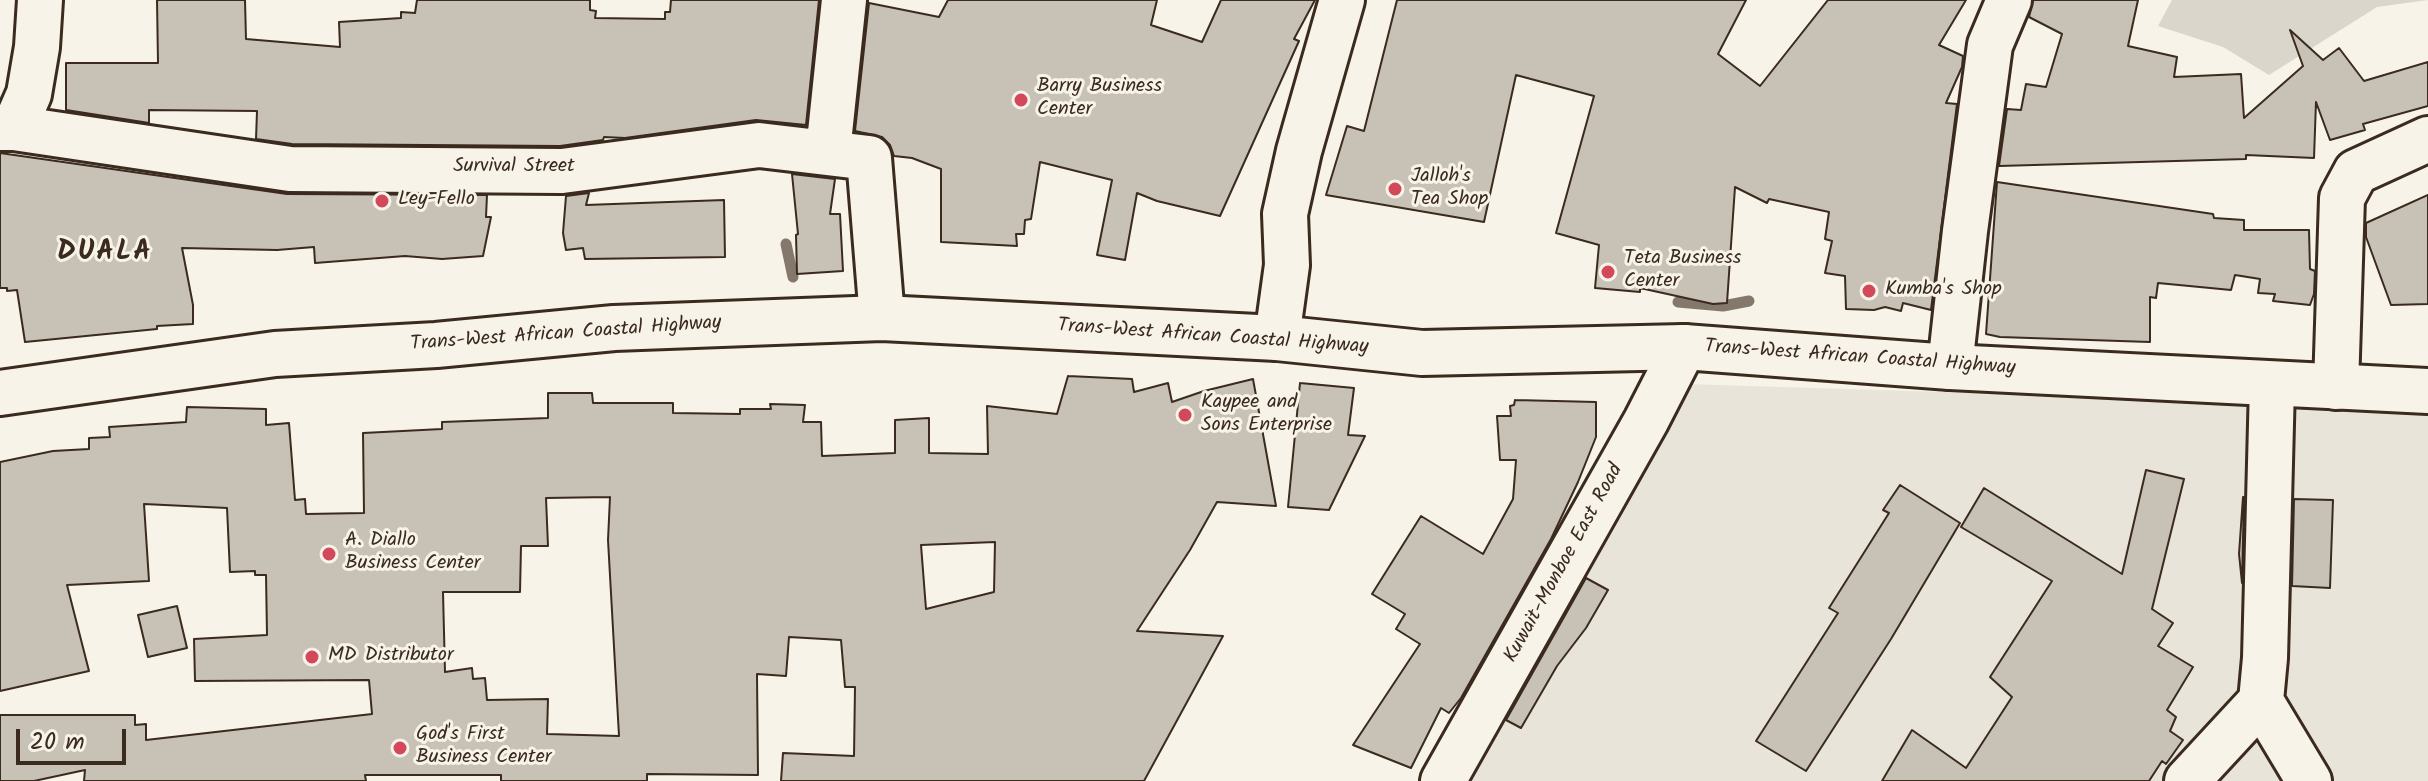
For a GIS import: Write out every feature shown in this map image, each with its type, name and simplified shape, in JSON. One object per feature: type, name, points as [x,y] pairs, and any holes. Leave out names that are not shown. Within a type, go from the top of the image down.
[{"type":"main road","points":[[7,128],[29,94],[37,47],[40,0]]},
{"type":"main road","points":[[828,152],[844,0]]},
{"type":"main road","points":[[1277,338],[1287,265],[1285,214],[1299,151],[1342,0]]},
{"type":"main road","points":[[1950,367],[1990,45],[2009,0]]},
{"type":"main road","name":"Survival Street","points":[[7,128],[290,169],[562,171],[759,145],[869,158],[882,318]]},
{"type":"main road","points":[[2336,387],[2342,198],[2356,172],[2428,139]]},
{"type":"main road","name":"Trans-West African Coastal Highway","points":[[0,393],[275,354],[436,345],[614,328],[882,318],[1277,338],[1422,353],[1684,347],[1950,367],[2428,391]]},
{"type":"main road","name":"Kuwait-Monboe East Road","points":[[1443,781],[1646,421],[1684,347]]},
{"type":"main road","points":[[2272,385],[2265,658],[2261,701],[2309,781]]},
{"type":"main road","points":[[2187,781],[2261,701]]},
{"type":"shaded area","points":[[2172,0],[2428,0],[2377,7],[2269,75],[2223,47],[2158,26]]},
{"type":"shaded area","points":[[1685,384],[2428,407],[2428,781],[1463,781]]},
{"type":"building","points":[[157,0],[245,0],[246,39],[340,47],[339,22],[401,18],[401,12],[415,13],[417,0],[590,0],[590,10],[596,11],[595,18],[665,19],[665,12],[670,12],[671,0],[819,0],[806,125],[756,120],[625,138],[604,137],[603,140],[560,146],[292,144],[256,139],[257,111],[149,110],[149,123],[66,110],[66,63],[158,63]]},
{"type":"building","points":[[948,0],[1157,0],[1151,25],[1202,42],[1221,0],[1315,0],[1294,39],[1299,41],[1220,216],[1137,193],[1125,260],[1097,255],[1112,180],[1040,162],[1031,219],[1025,220],[1024,234],[1016,234],[1017,246],[941,242],[941,169],[912,158],[894,156],[890,145],[882,137],[855,131],[869,3],[939,17]]},
{"type":"building","points":[[1397,0],[1746,0],[1718,54],[1760,86],[1828,0],[1966,0],[1939,45],[1963,56],[1962,67],[1946,103],[1957,104],[1931,310],[1903,303],[1901,311],[1885,307],[1874,310],[1846,309],[1845,276],[1825,273],[1832,241],[1825,239],[1829,212],[1769,199],[1767,203],[1735,187],[1727,303],[1713,304],[1640,288],[1640,292],[1595,288],[1599,245],[1556,233],[1594,96],[1516,75],[1484,222],[1326,195],[1347,126],[1364,131]]},
{"type":"building","points":[[2033,0],[2138,0],[2128,46],[2177,57],[2174,77],[2241,74],[2244,118],[2303,66],[2290,30],[2323,60],[2339,48],[2364,81],[2428,62],[2428,106],[2363,124],[2365,130],[2330,140],[2316,102],[2314,158],[2246,155],[2246,159],[1999,166],[2007,109],[2021,110],[2026,84],[2046,87],[2062,34],[2029,17]]},
{"type":"building","points":[[0,153],[287,194],[487,195],[486,217],[491,217],[483,256],[442,259],[405,256],[315,263],[314,247],[277,250],[182,248],[193,305],[193,324],[25,342],[17,290],[0,288]]},
{"type":"building","points":[[792,174],[835,179],[830,214],[840,214],[843,271],[797,274],[798,234]]},
{"type":"building","points":[[1997,182],[2213,214],[2214,218],[2244,220],[2244,230],[2309,230],[2310,269],[2315,271],[2310,305],[2273,301],[2275,294],[2258,293],[2260,279],[2235,275],[2231,290],[2158,283],[2156,298],[2150,297],[2150,342],[1986,334]]},
{"type":"building","points":[[589,193],[586,205],[724,200],[725,257],[585,259],[583,248],[566,250],[563,233],[566,196]]},
{"type":"building","points":[[2428,195],[2428,304],[2391,305],[2366,237],[2366,223]]},
{"type":"building","points":[[1068,376],[1132,379],[1134,392],[1168,383],[1172,402],[1253,379],[1276,506],[1217,502],[1137,631],[1223,636],[1144,781],[781,781],[783,753],[854,756],[855,687],[845,687],[841,640],[789,637],[786,676],[757,674],[758,775],[647,774],[647,781],[501,781],[501,775],[365,775],[366,781],[84,781],[85,770],[34,781],[0,781],[0,715],[135,715],[135,725],[146,724],[146,740],[372,714],[369,680],[195,681],[194,639],[267,635],[266,575],[255,575],[255,571],[230,572],[227,508],[144,504],[149,581],[67,585],[89,671],[0,691],[0,462],[53,451],[89,449],[89,438],[110,437],[109,427],[186,422],[187,407],[266,409],[266,425],[289,423],[295,500],[305,499],[306,514],[364,513],[363,433],[442,429],[442,422],[548,418],[548,393],[592,393],[593,403],[673,403],[673,413],[740,414],[740,409],[771,409],[770,404],[805,405],[803,422],[821,422],[822,456],[895,453],[895,420],[929,418],[929,453],[988,454],[987,406],[1057,414]],"holes":[[[610,497],[608,540],[619,736],[547,734],[548,699],[487,700],[485,678],[473,679],[472,668],[445,672],[443,592],[520,592],[521,546],[548,546],[546,498]],[[995,542],[994,592],[926,609],[921,545]]]},
{"type":"building","points":[[1300,383],[1354,388],[1348,435],[1365,436],[1329,510],[1288,507]]},
{"type":"building","points":[[1515,400],[1596,402],[1596,437],[1551,539],[1461,698],[1449,713],[1441,708],[1411,768],[1353,745],[1420,644],[1396,629],[1405,614],[1372,594],[1421,516],[1483,554],[1513,499],[1516,460],[1500,460],[1497,416],[1511,416],[1510,406],[1514,405]]},
{"type":"building","points":[[2146,470],[2184,479],[2152,609],[2173,623],[2158,646],[2193,667],[2167,710],[2176,717],[2170,731],[2183,740],[2166,764],[2162,761],[2149,781],[1882,781],[1912,730],[1966,768],[2012,697],[1990,677],[2052,581],[1961,527],[1984,488],[2122,574]]},
{"type":"building","points":[[1900,485],[1960,523],[1891,639],[1806,771],[1756,741],[1838,613],[1829,608],[1889,513],[1883,510]]},
{"type":"building","points":[[2244,497],[2242,583],[2239,554]]},
{"type":"building","points":[[2294,499],[2333,500],[2330,588],[2292,586]]},
{"type":"building","points":[[1586,578],[1608,590],[1586,628],[1557,666],[1521,728],[1506,720]]},
{"type":"building","points":[[177,606],[187,648],[148,657],[138,615]]},
{"type":"waterway","points":[[786,244],[793,277]]},
{"type":"waterway","points":[[1678,302],[1723,306],[1749,301]]},
{"type":"place","name":"Barry Business Center","points":[[1021,100]]},
{"type":"place","name":"Jalloh's Tea Shop","points":[[1395,189]]},
{"type":"place","name":"Ley-Fello","points":[[382,201]]},
{"type":"place","name":"Teta Business Center","points":[[1608,272]]},
{"type":"place","name":"Kumba's Shop","points":[[1869,291]]},
{"type":"place","name":"Kaypee and Sons Enterprise","points":[[1185,415]]},
{"type":"place","name":"A. Diallo Business Center","points":[[329,554]]},
{"type":"place","name":"MD Distributor","points":[[312,657]]},
{"type":"place","name":"God's First Business Center","points":[[400,748]]},
{"type":"district","name":"DUALA","points":[[105,254]]}]
